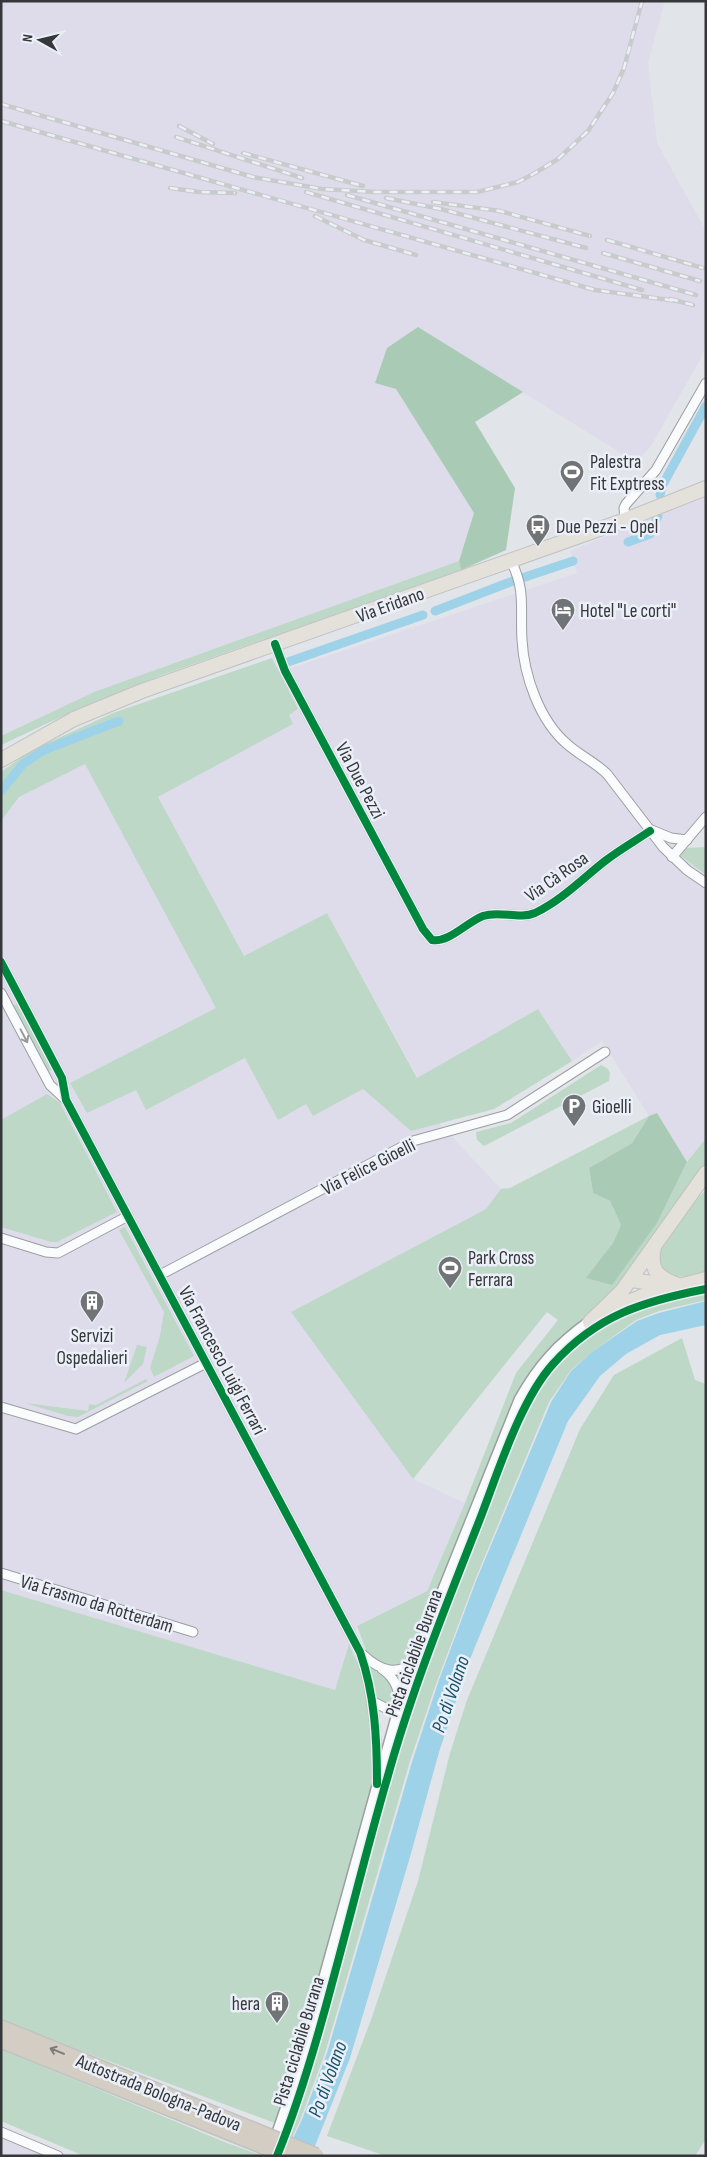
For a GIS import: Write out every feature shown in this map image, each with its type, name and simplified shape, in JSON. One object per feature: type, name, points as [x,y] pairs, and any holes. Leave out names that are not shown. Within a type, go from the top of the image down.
[{"type":"highway","name":"Autostrada Bologna-Padova","points":[[1,2028],[286,2156]]},
{"type":"highway","name":"Autostrada Bologna-Padova","points":[[1,2040],[265,2145],[316,2156]]},
{"type":"main road","name":"Via Eridano","points":[[1,749],[31,735],[151,688],[276,649],[514,567],[706,488]]},
{"type":"main road","name":"Via Eridano","points":[[1,760],[74,719]]},
{"type":"main road","points":[[265,2145],[286,2115],[298,2078],[377,1784],[418,1654],[520,1400],[534,1375],[561,1344],[614,1301],[631,1280],[706,1173]]},
{"type":"main road","points":[[681,1208],[694,1194],[706,1186]]},
{"type":"main road","points":[[655,1246],[652,1260],[657,1273],[662,1278],[678,1285]]},
{"type":"main road","points":[[590,1322],[612,1309],[648,1294],[706,1279]]},
{"type":"main road","points":[[631,1280],[660,1285],[678,1285]]},
{"type":"street","points":[[625,520],[624,508],[626,504],[656,470],[706,383]]},
{"type":"street","points":[[514,567],[522,587],[523,652],[532,686],[547,719],[568,745],[595,763],[607,774],[648,829],[672,857],[706,883]]},
{"type":"street","name":"Via Due Pezzi","points":[[276,649],[285,671],[423,929]]},
{"type":"street","points":[[672,857],[706,817]]},
{"type":"street","points":[[648,829],[671,838],[687,840]]},
{"type":"street","name":"Via Cà Rosa","points":[[423,929],[428,938],[437,941],[482,916],[534,913],[576,886],[606,860],[648,829]]},
{"type":"street","name":"Via Francesco Luigi Ferrari","points":[[1,962],[62,1078],[66,1100],[360,1652],[372,1701],[377,1745],[377,1784]]},
{"type":"street","name":"Via Francesco Luigi Ferrari","points":[[15,989],[2,995],[50,1085],[66,1100]]},
{"type":"street","name":"Via Felice Gioelli","points":[[160,1275],[413,1141],[507,1115],[605,1052]]},
{"type":"street","points":[[1,1238],[46,1252],[58,1253],[128,1216]]},
{"type":"street","points":[[1,1407],[76,1429],[206,1363]]},
{"type":"street","name":"Via Erasmo da Rotterdam","points":[[1,1574],[193,1632]]},
{"type":"street","name":"Via Francesco Luigi Ferrari","points":[[360,1652],[394,1679],[400,1702],[399,1710]]},
{"type":"street","points":[[382,1669],[391,1670],[406,1666],[418,1654]]},
{"type":"street","points":[[372,1701],[389,1710],[399,1710]]},
{"type":"street","points":[[1,2132],[58,2156]]},
{"type":"shaded area","points":[[1,1],[665,1],[648,63],[657,143],[706,231],[706,345],[701,358],[652,444],[637,463],[418,327],[396,389],[474,513],[459,561],[94,692],[1,736]]},
{"type":"shaded area","points":[[706,496],[706,824],[680,855],[706,875],[706,1138],[687,1162],[657,1113],[649,1116],[602,1041],[572,1061],[538,1009],[418,1078],[327,913],[244,956],[158,797],[292,724],[289,715],[298,709],[279,672],[577,573],[570,551]]},
{"type":"shaded area","points":[[85,763],[217,1008],[70,1083],[136,1089],[147,1109],[245,1058],[278,1119],[306,1104],[313,1116],[363,1089],[411,1131],[439,1123],[501,1189],[486,1209],[291,1312],[413,1479],[465,1503],[427,1591],[357,1626],[335,1690],[1,1590],[1,821],[19,797]]},
{"type":"shaded area","points":[[1,2138],[44,2156],[1,2156]]},
{"type":"green space","points":[[418,327],[523,392],[475,422],[515,488],[506,550],[461,570],[459,561],[474,513],[396,389],[375,383],[387,348]]},
{"type":"green space","points":[[459,561],[461,570],[162,675],[80,708],[1,745],[1,736],[94,692]]},
{"type":"green space","points":[[272,658],[298,709],[289,715],[293,724],[158,797],[244,956],[327,913],[417,1078],[538,1009],[572,1061],[494,1109],[411,1131],[363,1089],[313,1116],[306,1104],[278,1120],[245,1058],[146,1110],[136,1090],[87,1113],[70,1083],[216,1008],[85,764],[19,797],[1,821],[1,772],[30,751],[113,713]]},
{"type":"green space","points":[[706,847],[706,875],[680,855],[686,848]]},
{"type":"green space","points":[[20,1002],[55,1068],[45,1073],[11,1007]]},
{"type":"green space","points":[[601,1065],[608,1069],[610,1073],[609,1081],[484,1146],[477,1140],[476,1132],[511,1123]]},
{"type":"green space","points":[[47,1094],[60,1103],[117,1212],[57,1242],[51,1242],[1,1227],[1,1120]]},
{"type":"green space","points":[[657,1113],[687,1162],[657,1223],[612,1285],[586,1278],[613,1243],[621,1225],[610,1201],[593,1193],[589,1168],[632,1143],[649,1116]]},
{"type":"green space","name":"Park Cross Ferrara","points":[[649,1116],[632,1143],[589,1168],[593,1193],[610,1201],[621,1225],[613,1243],[601,1260],[657,1223],[687,1162],[706,1138],[706,1164],[610,1296],[568,1331],[523,1382],[414,1652],[407,1661],[392,1666],[375,1660],[366,1650],[357,1626],[427,1591],[465,1503],[516,1373],[558,1320],[547,1312],[413,1479],[291,1312],[486,1209],[501,1189],[510,1188]]},
{"type":"green space","points":[[706,1190],[706,1272],[680,1277],[665,1275],[657,1257],[659,1252],[696,1200]]},
{"type":"green space","points":[[125,1227],[194,1356],[154,1377],[150,1368],[160,1336],[164,1312],[119,1230]]},
{"type":"green space","points":[[706,1283],[706,1300],[659,1311],[636,1320],[592,1352],[571,1370],[549,1402],[475,1580],[435,1687],[410,1761],[325,2053],[301,2118],[284,2156],[274,2156],[297,2097],[308,2060],[402,1717],[424,1653],[527,1399],[557,1357],[597,1322],[637,1302]]},
{"type":"green space","points":[[682,1338],[695,1380],[706,1384],[706,2139],[695,2156],[386,2156],[327,2136],[372,2017],[418,1881],[450,1753],[467,1700],[580,1429],[614,1375]]},
{"type":"green space","points":[[137,1345],[147,1347],[143,1364],[124,1383]]},
{"type":"green space","points":[[146,1379],[148,1381],[78,1417],[68,1416],[25,1403],[88,1411],[89,1404],[96,1405]]},
{"type":"green space","points":[[1,1590],[335,1690],[349,1644],[360,1669],[372,1722],[373,1782],[290,2084],[275,2123],[1,2021]]},
{"type":"green space","points":[[369,1666],[390,1681],[395,1691],[390,1703],[379,1700],[376,1695]]},
{"type":"green space","points":[[1,2049],[227,2143],[263,2156],[84,2156],[1,2121]]},
{"type":"water","name":"Po di Volano","points":[[706,1301],[706,1325],[660,1335],[626,1354],[600,1376],[568,1421],[470,1659],[439,1752],[350,2058],[311,2156],[285,2156],[303,2117],[327,2053],[412,1762],[439,1680],[476,1581],[551,1402],[571,1371],[592,1352],[637,1321],[659,1313]]},
{"type":"waterway","points":[[660,495],[662,486],[706,406]]},
{"type":"waterway","points":[[628,542],[650,534],[658,516]]},
{"type":"waterway","points":[[525,577],[573,561]]},
{"type":"waterway","points":[[435,611],[513,581]]},
{"type":"waterway","points":[[288,662],[423,615]]},
{"type":"waterway","points":[[1,791],[23,764],[44,750],[119,721]]},
{"type":"railway","points":[[1,104],[253,177],[322,189],[375,192],[477,192],[518,182],[535,173],[558,159],[588,131],[613,93],[624,68],[642,1]]},
{"type":"railway","points":[[1,121],[595,290],[677,301]]},
{"type":"railway","points":[[179,126],[213,144]]},
{"type":"railway","points":[[176,137],[302,178]]},
{"type":"railway","points":[[243,153],[363,186]]},
{"type":"railway","points":[[170,188],[199,192],[235,193]]},
{"type":"railway","points":[[306,192],[642,290]]},
{"type":"railway","points":[[347,195],[696,295]]},
{"type":"railway","points":[[386,198],[441,209],[586,248]]},
{"type":"railway","points":[[433,202],[500,211],[590,236]]},
{"type":"railway","points":[[315,216],[364,240],[416,255]]},
{"type":"railway","points":[[607,240],[703,268]]},
{"type":"railway","points":[[603,253],[700,281]]},
{"type":"railway","points":[[670,299],[693,305]]},
{"type":"cycle path","points":[[275,644],[285,671],[423,929],[432,940],[445,938],[489,914],[523,916],[535,913],[554,902],[610,857],[650,831]]},
{"type":"cycle path","name":"Pista ciclabile Burana","points":[[1,962],[62,1078],[66,1100],[360,1652],[372,1701],[377,1784]]},
{"type":"cycle path","name":"Pista ciclabile Burana","points":[[277,2156],[294,2112],[315,2044],[396,1747],[441,1619],[519,1419],[541,1380],[553,1364],[587,1333],[604,1322],[642,1305],[706,1289]]},
{"type":"place","name":"Palestra Fit Exptress","points":[[572,493]]},
{"type":"place","name":"Due Pezzi - Opel","points":[[538,547]]},
{"type":"place","name":"Hotel \"Le corti\"","points":[[563,631]]},
{"type":"place","name":"Gioelli","points":[[574,1127]]},
{"type":"place","name":"Park Cross Ferrara","points":[[450,1289]]},
{"type":"place","name":"Servizi Ospedalieri","points":[[92,1323]]},
{"type":"place","name":"hera","points":[[277,2024]]}]
